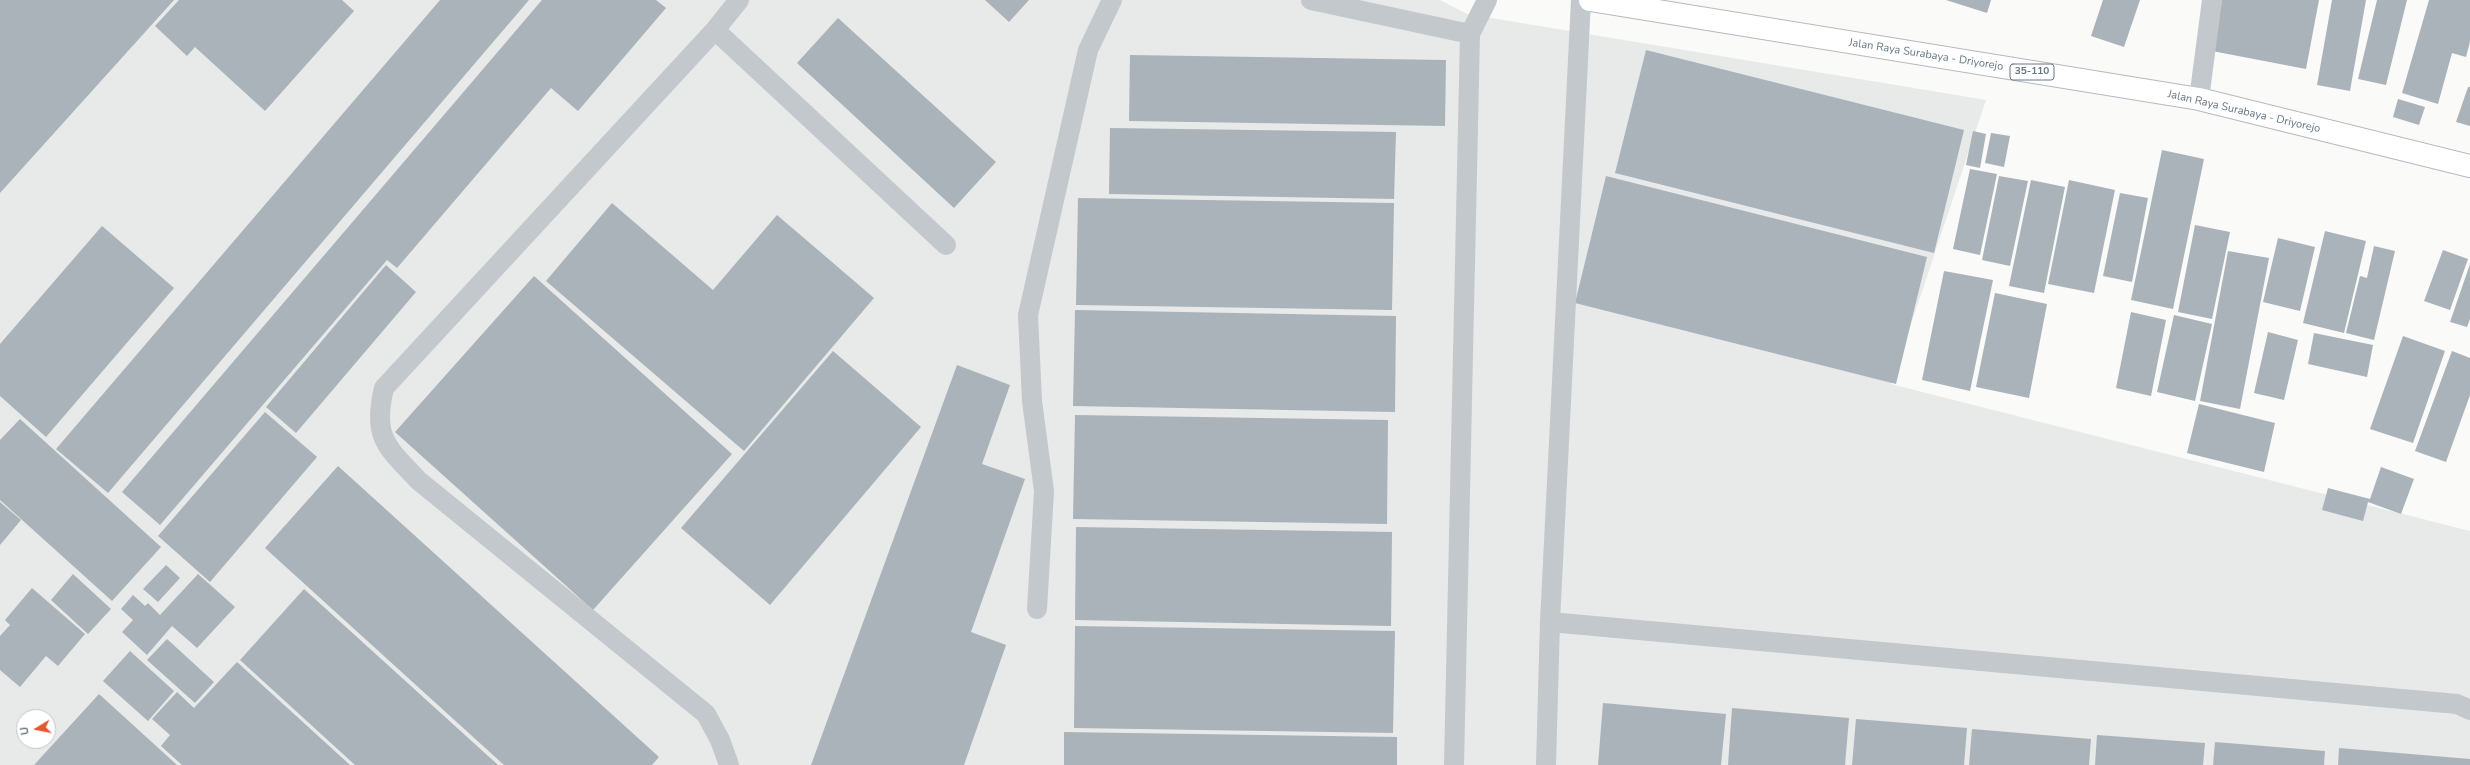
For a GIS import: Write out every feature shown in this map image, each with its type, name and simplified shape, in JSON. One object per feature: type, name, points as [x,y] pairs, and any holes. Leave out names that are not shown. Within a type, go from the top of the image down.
[{"type":"main road","name":"Jalan Raya Surabaya - Driyorejo","points":[[1590,0],[2198,99],[2470,166]]},
{"type":"lane","points":[[729,765],[720,740],[706,714],[419,481],[386,446],[380,427],[378,410],[384,388],[715,30],[739,0]]},
{"type":"lane","points":[[1038,609],[1044,491],[1032,401],[1028,315],[1088,50],[1112,0]]},
{"type":"lane","points":[[1311,0],[1470,34]]},
{"type":"lane","points":[[1454,765],[1470,34],[1487,0]]},
{"type":"lane","points":[[1546,765],[1550,622],[1581,0]]},
{"type":"lane","points":[[2198,99],[2212,0]]},
{"type":"lane","points":[[715,30],[946,245]]},
{"type":"lane","points":[[1550,622],[2457,704],[2470,710]]},
{"type":"shaded area","points":[[0,0],[1440,0],[1467,14],[1986,100],[1891,384],[2470,531],[2470,765],[0,765]]},
{"type":"building","points":[[0,0],[174,0],[0,193]]},
{"type":"building","points":[[179,0],[342,0],[354,11],[265,111],[195,47],[187,56],[155,26]]},
{"type":"building","points":[[440,0],[529,0],[108,493],[56,449]]},
{"type":"building","points":[[542,0],[656,0],[666,8],[578,111],[551,88],[397,268],[387,260],[160,525],[122,492]]},
{"type":"building","points":[[985,0],[1029,0],[1009,22]]},
{"type":"building","points":[[1946,0],[1991,0],[1987,13]]},
{"type":"building","points":[[2103,0],[2140,0],[2124,47],[2091,36]]},
{"type":"building","points":[[2222,0],[2319,0],[2306,69],[2212,51]]},
{"type":"building","points":[[2332,0],[2366,0],[2350,91],[2317,85]]},
{"type":"building","points":[[2377,0],[2407,0],[2386,85],[2358,79]]},
{"type":"building","points":[[2429,0],[2470,0],[2470,42],[2466,57],[2452,53],[2438,104],[2402,93]]},
{"type":"building","points":[[838,18],[996,162],[954,208],[797,63]]},
{"type":"building","points":[[1646,50],[1964,130],[1934,253],[1615,173]]},
{"type":"building","points":[[1130,55],[1446,60],[1445,126],[1129,121]]},
{"type":"building","points":[[2468,87],[2470,87],[2470,126],[2456,122]]},
{"type":"building","points":[[2398,99],[2425,107],[2419,125],[2393,117]]},
{"type":"building","points":[[1110,128],[1396,132],[1394,199],[1109,194]]},
{"type":"building","points":[[1973,131],[1986,134],[1980,168],[1966,165]]},
{"type":"building","points":[[1991,133],[2010,136],[2004,167],[1985,163]]},
{"type":"building","points":[[2162,150],[2204,159],[2173,309],[2131,300]]},
{"type":"building","points":[[1970,169],[1997,174],[1980,255],[1953,249]]},
{"type":"building","points":[[1606,176],[1927,257],[1896,384],[1575,303]]},
{"type":"building","points":[[1999,176],[2028,181],[2010,266],[1982,260]]},
{"type":"building","points":[[2031,180],[2065,187],[2044,293],[2009,286]]},
{"type":"building","points":[[2069,180],[2115,190],[2094,293],[2048,284]]},
{"type":"building","points":[[2120,193],[2148,198],[2132,282],[2103,276]]},
{"type":"building","points":[[1078,198],[1394,203],[1392,310],[1076,305]]},
{"type":"building","points":[[612,203],[713,290],[777,215],[874,298],[744,451],[546,281]]},
{"type":"building","points":[[2195,225],[2230,232],[2212,319],[2178,312]]},
{"type":"building","points":[[102,226],[174,288],[46,437],[0,396],[0,344]]},
{"type":"building","points":[[2325,231],[2366,241],[2344,333],[2303,323]]},
{"type":"building","points":[[2278,238],[2315,247],[2300,311],[2263,302]]},
{"type":"building","points":[[2374,246],[2395,251],[2374,340],[2346,333],[2360,276],[2367,278]]},
{"type":"building","points":[[2443,250],[2468,259],[2450,310],[2424,301]]},
{"type":"building","points":[[2228,251],[2269,258],[2240,409],[2200,401]]},
{"type":"building","points":[[2470,264],[2470,319],[2467,327],[2450,322]]},
{"type":"building","points":[[386,265],[416,292],[296,433],[266,407]]},
{"type":"building","points":[[1944,271],[1993,280],[1970,391],[1922,380]]},
{"type":"building","points":[[534,276],[732,454],[593,610],[395,432]]},
{"type":"building","points":[[1995,293],[2047,304],[2029,398],[1976,387]]},
{"type":"building","points":[[1075,310],[1396,316],[1395,412],[1073,406]]},
{"type":"building","points":[[2131,312],[2166,320],[2151,396],[2116,388]]},
{"type":"building","points":[[2174,315],[2212,324],[2195,401],[2157,392]]},
{"type":"building","points":[[2268,332],[2298,340],[2284,400],[2254,393]]},
{"type":"building","points":[[2314,333],[2373,345],[2367,377],[2308,364]]},
{"type":"building","points":[[2403,336],[2445,351],[2413,443],[2370,429]]},
{"type":"building","points":[[833,351],[921,427],[770,605],[681,528]]},
{"type":"building","points":[[2452,351],[2470,358],[2470,395],[2446,462],[2415,451]]},
{"type":"building","points":[[957,365],[1010,385],[982,464],[1025,479],[971,632],[1006,645],[964,765],[811,765]]},
{"type":"building","points":[[2199,404],[2275,423],[2264,472],[2187,453]]},
{"type":"building","points":[[265,412],[317,457],[210,582],[158,536]]},
{"type":"building","points":[[1075,415],[1388,420],[1387,524],[1073,519]]},
{"type":"building","points":[[20,419],[161,547],[112,601],[0,500],[0,440]]},
{"type":"building","points":[[338,466],[659,757],[652,765],[504,765],[265,548]]},
{"type":"building","points":[[2381,467],[2414,479],[2401,514],[2368,502],[2363,521],[2322,510],[2328,488],[2370,499]]},
{"type":"building","points":[[0,502],[21,520],[0,545]]},
{"type":"building","points":[[1076,527],[1392,532],[1391,626],[1075,620]]},
{"type":"building","points":[[166,565],[180,578],[158,602],[143,589]]},
{"type":"building","points":[[73,574],[111,609],[88,634],[51,600]]},
{"type":"building","points":[[198,574],[235,607],[197,648],[172,626],[147,655],[122,632],[133,620],[121,609],[133,595],[145,606],[148,603],[160,615]]},
{"type":"building","points":[[32,588],[85,634],[58,666],[46,656],[20,687],[0,670],[0,636],[10,625],[5,620]]},
{"type":"building","points":[[304,589],[498,765],[355,765],[240,660]]},
{"type":"building","points":[[1075,626],[1395,631],[1393,733],[1074,728]]},
{"type":"building","points":[[167,639],[214,682],[195,703],[147,660]]},
{"type":"building","points":[[130,651],[174,691],[148,721],[103,681]]},
{"type":"building","points":[[237,662],[350,765],[182,765],[161,746],[170,735],[152,719],[177,692],[194,708]]},
{"type":"building","points":[[99,694],[177,765],[34,765],[49,749],[56,749],[56,741]]},
{"type":"building","points":[[1603,703],[1726,714],[1721,765],[1598,765]]},
{"type":"building","points":[[1732,708],[1849,718],[1845,765],[1728,765]]},
{"type":"building","points":[[1856,719],[1967,728],[1964,765],[1852,765]]},
{"type":"building","points":[[1972,729],[2091,739],[2089,765],[1969,765]]},
{"type":"building","points":[[1064,732],[1397,737],[1397,765],[1064,765]]},
{"type":"building","points":[[2097,735],[2205,743],[2203,765],[2095,765]]},
{"type":"building","points":[[2215,742],[2325,751],[2324,765],[2213,765]]},
{"type":"building","points":[[2339,748],[2470,759],[2470,765],[2338,765]]}]
